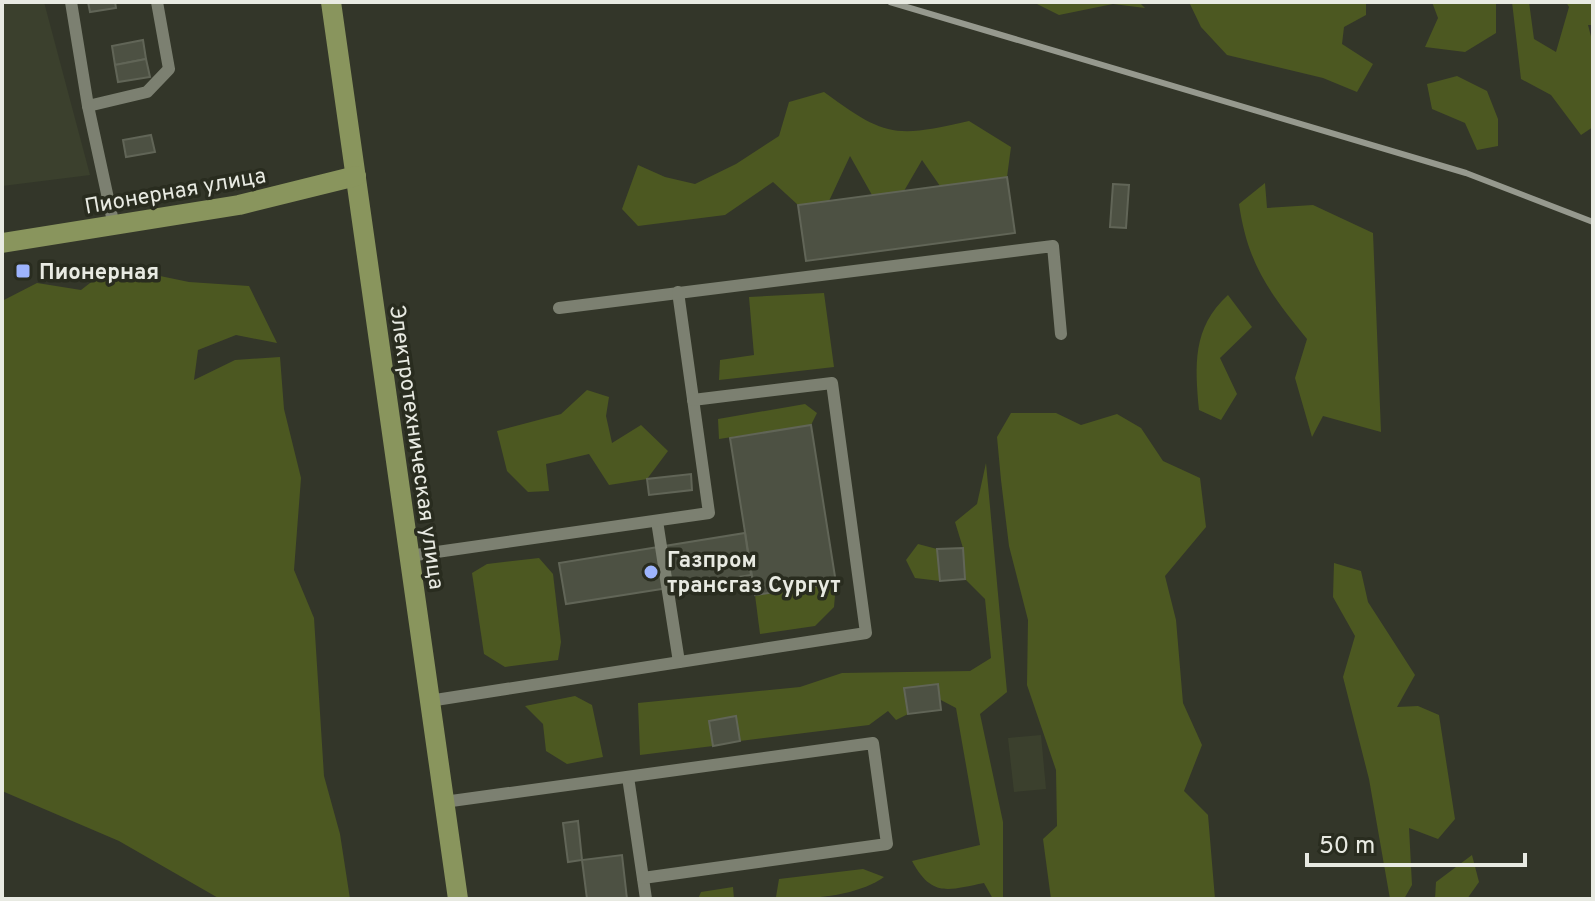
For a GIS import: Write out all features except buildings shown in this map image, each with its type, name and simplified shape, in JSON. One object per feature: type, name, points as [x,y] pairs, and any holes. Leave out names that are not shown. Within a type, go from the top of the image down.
[{"type":"main road","name":"Электротехническая улица","points":[[331,2],[458,899]]},
{"type":"main road","name":"Пионерная улица","points":[[2,243],[239,205],[356,176]]},
{"type":"lane","points":[[71,2],[88,106],[114,226]]},
{"type":"lane","points":[[88,106],[147,92],[169,69],[157,2]]},
{"type":"lane","points":[[559,308],[1053,246],[1061,334]]},
{"type":"lane","points":[[409,556],[709,513],[678,292]]},
{"type":"lane","points":[[429,701],[866,633],[832,383],[693,400]]},
{"type":"lane","points":[[657,521],[679,662]]},
{"type":"lane","points":[[444,802],[873,743],[887,844],[643,878]]},
{"type":"lane","points":[[628,777],[646,899]]},
{"type":"shaded area","points":[[2,2],[44,2],[90,175],[2,186]]},
{"type":"shaded area","points":[[1041,735],[1046,789],[1014,792],[1008,738]]},
{"type":"green space","points":[[1033,2],[1139,2],[1145,8],[1113,4],[1059,15]]},
{"type":"green space","points":[[1189,2],[1366,2],[1366,15],[1344,27],[1342,44],[1373,64],[1357,92],[1323,78],[1227,55],[1201,27]]},
{"type":"green space","points":[[1432,2],[1496,2],[1496,33],[1465,52],[1425,47],[1438,18]]},
{"type":"green space","points":[[1512,2],[1529,2],[1534,39],[1556,52],[1569,7],[1566,2],[1593,2],[1593,25],[1588,25],[1593,44],[1593,127],[1581,135],[1551,95],[1521,79]]},
{"type":"green space","points":[[1457,76],[1487,91],[1498,119],[1498,146],[1477,150],[1465,123],[1432,109],[1427,84]]},
{"type":"green space","points":[[824,92],[862,118],[892,130],[924,130],[969,121],[1011,147],[1007,177],[940,186],[922,160],[904,191],[872,195],[850,156],[829,201],[798,205],[773,182],[725,215],[638,226],[622,209],[638,165],[665,177],[695,184],[736,164],[779,136],[789,102]]},
{"type":"green space","points":[[1265,183],[1267,208],[1313,205],[1373,233],[1381,432],[1323,416],[1312,437],[1295,378],[1307,339],[1262,277],[1248,244],[1239,204]]},
{"type":"green space","points":[[112,266],[189,282],[249,286],[277,343],[236,335],[198,350],[194,380],[235,360],[280,357],[284,409],[301,478],[294,570],[314,618],[324,776],[340,834],[350,899],[220,899],[119,841],[2,791],[2,301],[37,283],[81,290]]},
{"type":"green space","points":[[824,293],[834,367],[719,380],[720,360],[754,355],[749,297]]},
{"type":"green space","points":[[1228,295],[1252,327],[1220,358],[1237,394],[1221,420],[1199,410],[1197,363],[1202,334],[1216,308]]},
{"type":"green space","points":[[587,390],[609,397],[606,416],[612,443],[641,425],[668,451],[647,479],[609,485],[589,454],[546,464],[549,491],[528,492],[507,471],[497,431],[561,414]]},
{"type":"green space","points":[[805,404],[817,413],[811,425],[719,439],[718,419]]},
{"type":"green space","points":[[1011,413],[1056,413],[1081,425],[1117,414],[1141,428],[1163,461],[1200,478],[1206,527],[1165,576],[1176,620],[1183,703],[1202,745],[1184,791],[1208,815],[1215,899],[1051,899],[1043,839],[1057,826],[1056,770],[1027,685],[1028,620],[1009,546],[997,437]]},
{"type":"green space","points":[[986,463],[1007,692],[980,714],[1003,822],[1003,899],[993,899],[984,883],[951,889],[934,886],[919,873],[912,861],[980,845],[956,708],[939,699],[937,684],[905,688],[908,714],[896,720],[888,711],[869,725],[740,741],[735,717],[710,721],[713,746],[640,755],[638,703],[800,687],[842,673],[970,671],[991,658],[985,599],[965,579],[963,548],[955,522],[977,504]]},
{"type":"green space","points":[[918,544],[937,549],[940,581],[915,578],[906,560]]},
{"type":"green space","points":[[539,558],[553,574],[561,642],[558,660],[505,667],[484,654],[472,573],[487,564]]},
{"type":"green space","points":[[1334,563],[1361,571],[1368,602],[1415,675],[1397,707],[1418,706],[1439,715],[1455,819],[1438,839],[1409,828],[1412,885],[1404,899],[1390,899],[1369,779],[1343,677],[1355,636],[1333,597]]},
{"type":"green space","points":[[836,583],[834,607],[815,626],[760,634],[755,595]]},
{"type":"green space","points":[[575,696],[592,705],[603,757],[567,764],[546,751],[543,724],[525,706]]},
{"type":"green space","points":[[1472,855],[1479,882],[1467,899],[1435,899],[1436,882]]},
{"type":"green space","points":[[863,869],[884,877],[860,889],[832,896],[776,897],[779,879]]},
{"type":"green space","points":[[733,887],[734,899],[698,899],[701,892]]},
{"type":"railway","points":[[890,2],[1466,173],[1593,222]]},
{"type":"place","name":"Пионерная","points":[[23,271]]},
{"type":"place","name":"Газпром трансгаз Сургут","points":[[651,572]]}]
